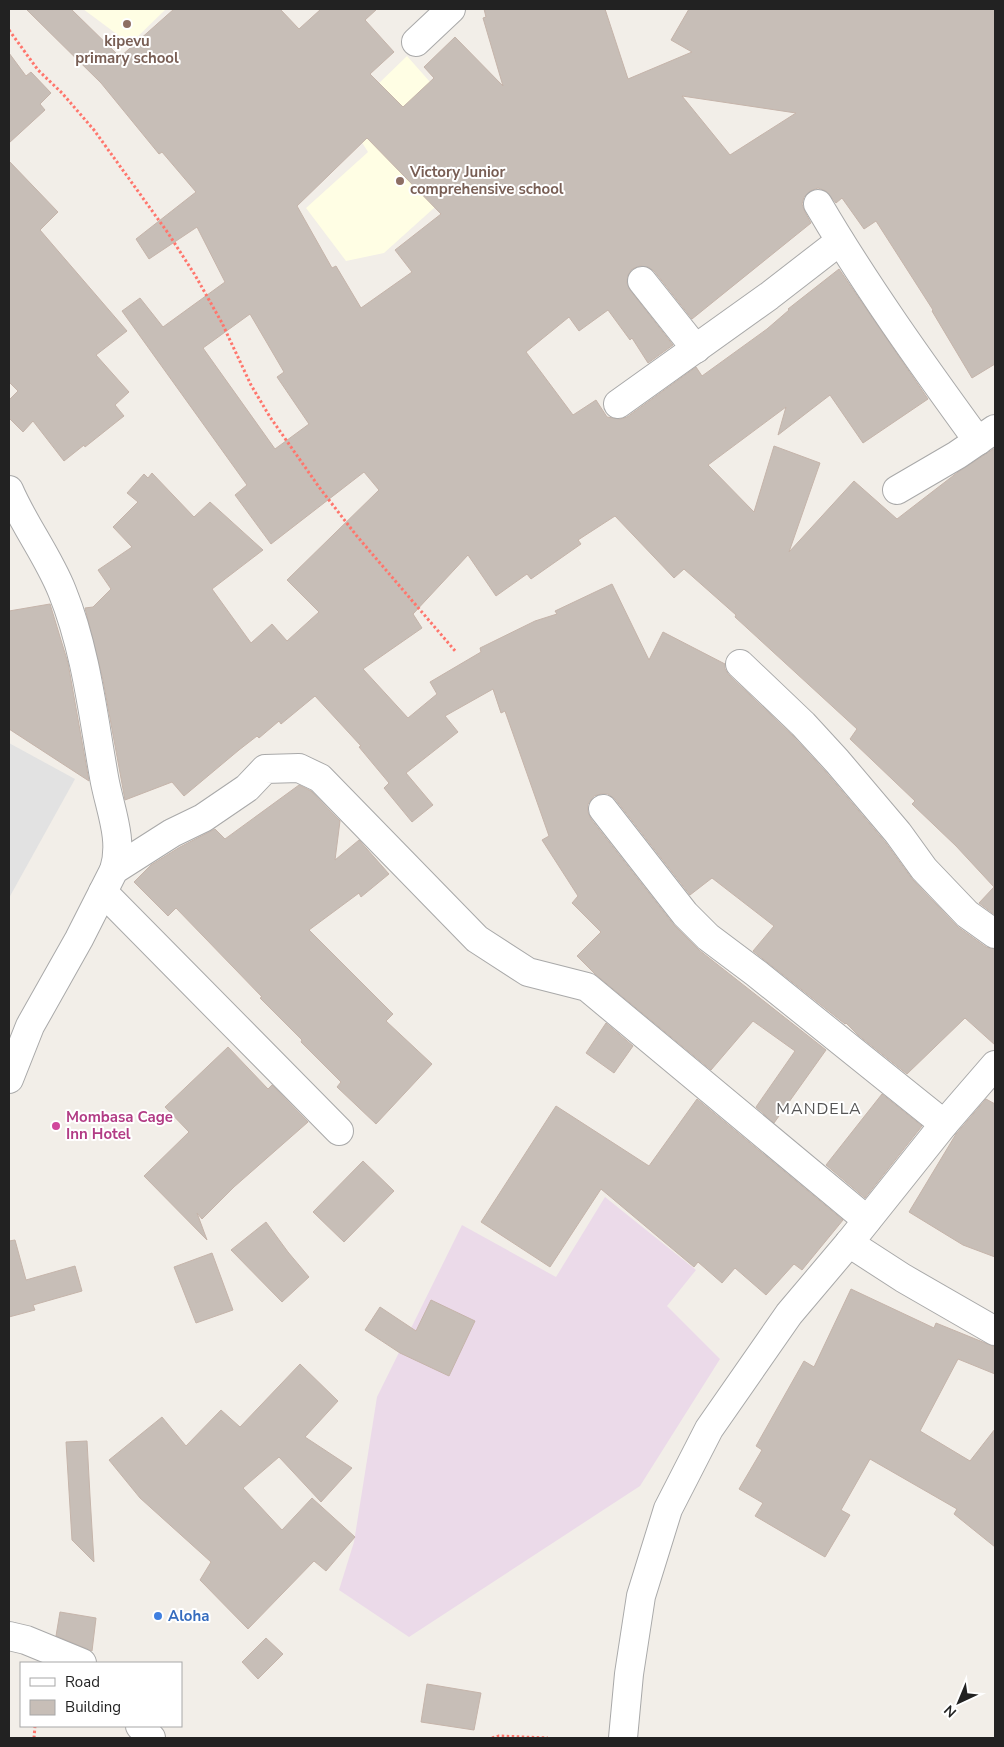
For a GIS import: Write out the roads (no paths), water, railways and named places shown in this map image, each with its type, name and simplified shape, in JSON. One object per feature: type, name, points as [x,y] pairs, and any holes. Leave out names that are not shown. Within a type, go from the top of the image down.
[{"type":"street","points":[[416,42],[451,9]]},
{"type":"street","points":[[818,204],[840,241],[926,370],[986,435],[897,490]]},
{"type":"street","points":[[618,404],[769,296],[840,241]]},
{"type":"street","points":[[642,281],[696,349]]},
{"type":"street","points":[[9,490],[14,503],[44,553],[72,616],[90,696],[104,779],[115,826],[118,858],[79,938],[30,1026],[9,1079]]},
{"type":"street","points":[[740,664],[803,724],[826,749],[888,820],[924,869],[967,914],[995,934]]},
{"type":"street","points":[[108,881],[172,833],[203,818],[247,788],[265,769],[299,768],[310,772],[320,778],[477,939],[528,972],[587,987],[867,1220]]},
{"type":"street","points":[[603,809],[685,914],[708,937],[756,972],[944,1124]]},
{"type":"street","points":[[108,881],[339,1131]]},
{"type":"street","points":[[623,1738],[629,1674],[641,1596],[668,1509],[709,1429],[789,1314],[849,1243],[944,1124],[995,1065]]},
{"type":"street","points":[[849,1243],[904,1278],[995,1331]]},
{"type":"street","points":[[9,1636],[26,1640],[80,1662]]},
{"type":"street","points":[[141,1727],[151,1738]]},
{"type":"place","name":"kipevu primary school","points":[[127,24]]},
{"type":"place","name":"Victory Junior comprehensive school","points":[[400,181]]},
{"type":"place","name":"Mombasa Cage Inn Hotel","points":[[56,1126]]},
{"type":"place","name":"Aloha","points":[[158,1616]]},
{"type":"district","name":"MANDELA","points":[[819,1108]]}]
